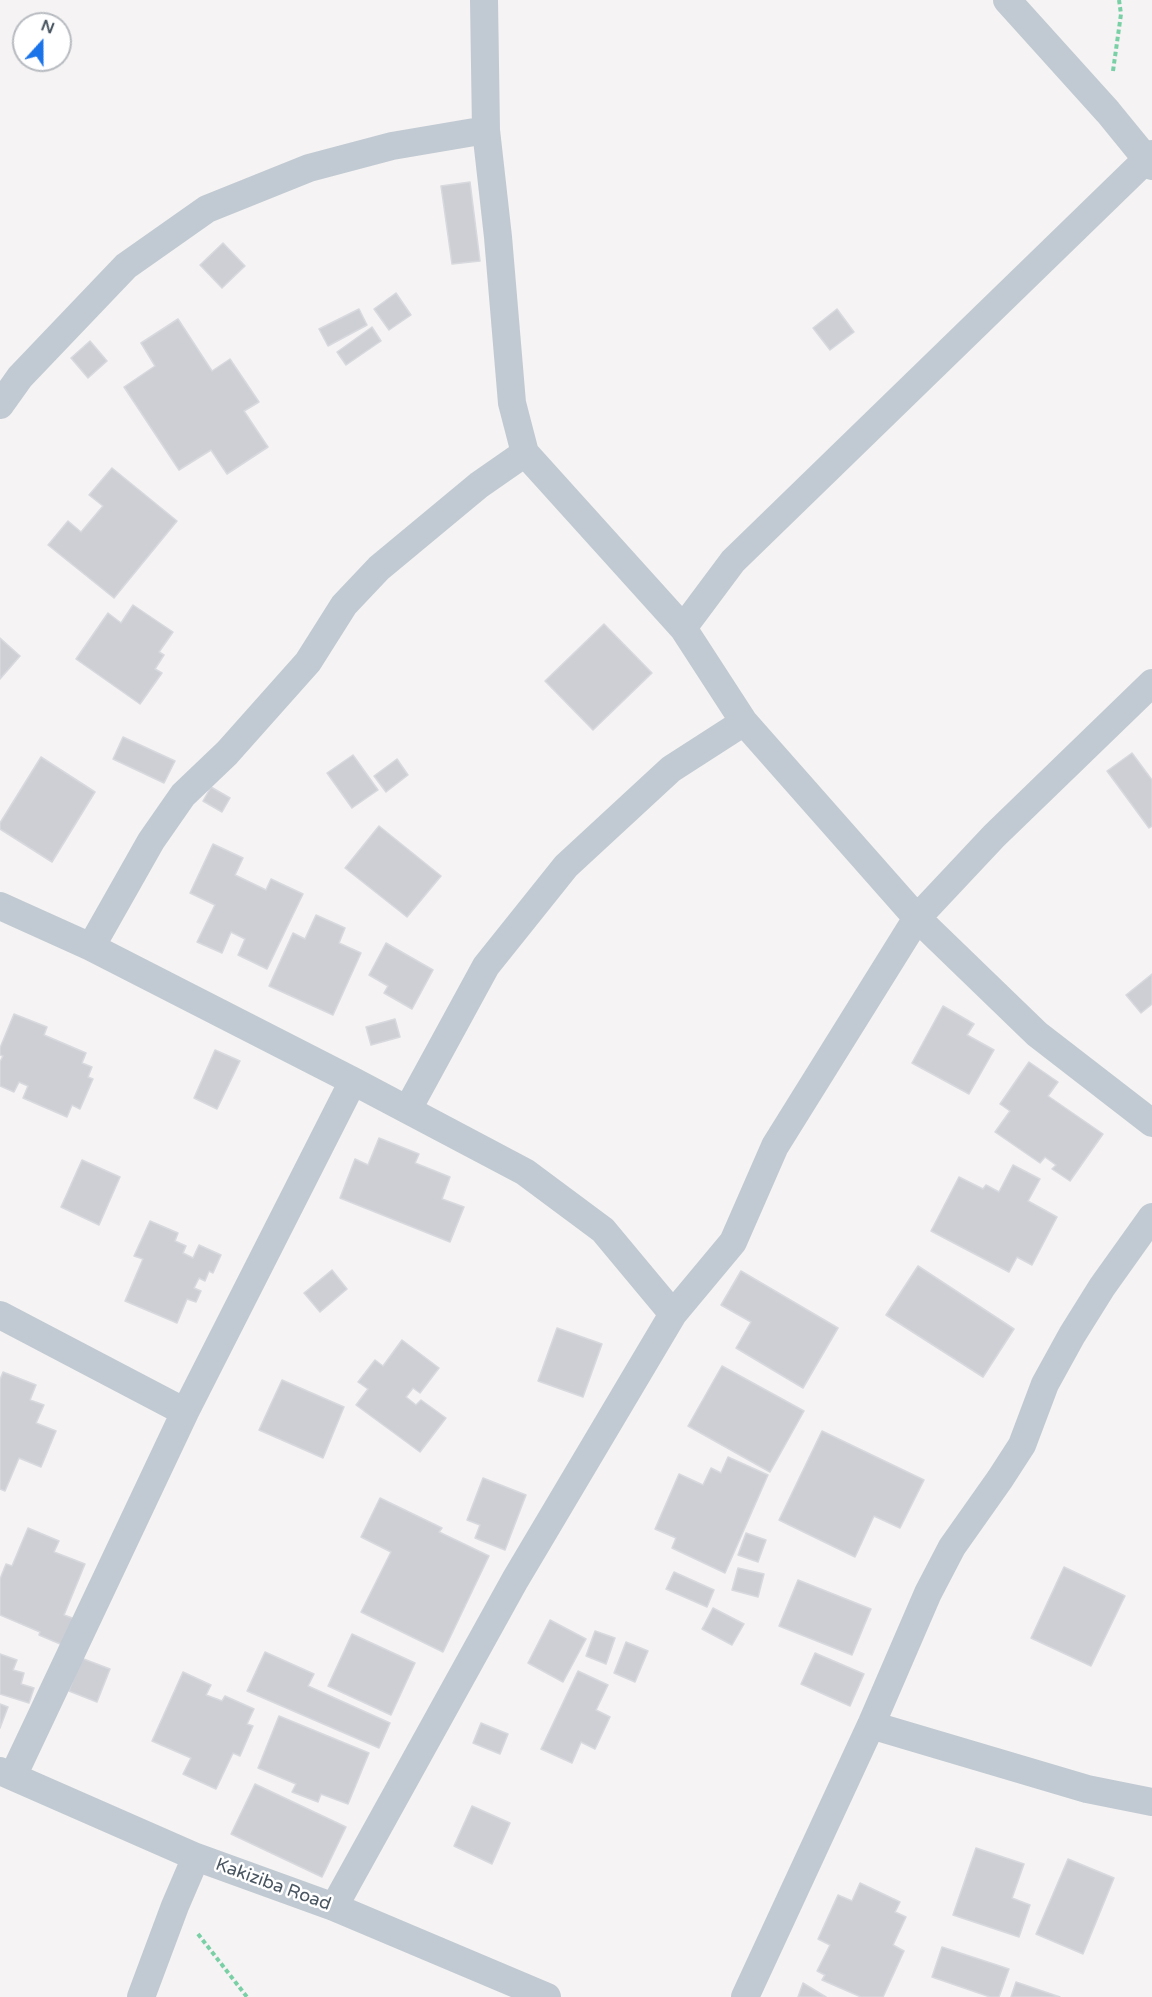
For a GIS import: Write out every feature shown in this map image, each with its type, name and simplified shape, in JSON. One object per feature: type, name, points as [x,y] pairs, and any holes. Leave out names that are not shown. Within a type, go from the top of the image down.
[{"type":"street","points":[[484,0],[486,130],[498,237],[512,403],[525,453],[683,628],[744,722],[917,918],[1037,1034],[1152,1123]]},
{"type":"street","points":[[683,628],[733,561],[1150,160],[1007,0]]},
{"type":"street","points":[[0,405],[20,377],[126,266],[207,209],[309,168],[392,146],[486,130]]},
{"type":"street","points":[[91,946],[151,841],[183,795],[227,753],[301,670],[344,605],[379,568],[479,485],[525,453]]},
{"type":"street","points":[[334,1907],[515,1580],[673,1314],[733,1242],[775,1146],[917,918],[994,836],[1152,683]]},
{"type":"street","points":[[408,1109],[486,966],[566,866],[671,769],[744,722]]},
{"type":"street","points":[[0,906],[91,946],[408,1109],[525,1172],[603,1230],[673,1314]]},
{"type":"street","points":[[7,1774],[185,1412],[353,1081]]},
{"type":"street","points":[[745,1997],[871,1725],[928,1593],[952,1547],[1022,1445],[1045,1384],[1072,1335],[1102,1287],[1152,1217]]},
{"type":"street","points":[[0,1315],[185,1412]]},
{"type":"street","points":[[871,1725],[1087,1789],[1152,1803]]},
{"type":"street","name":"Kakiziba Road","points":[[7,1774],[196,1857],[334,1907],[547,1997]]},
{"type":"street","points":[[141,1997],[196,1857]]},
{"type":"path","points":[[1108,112],[1121,14],[1119,0]]},
{"type":"path","points":[[175,1906],[247,1997]]},
{"type":"building","points":[[470,182],[480,261],[452,264],[441,186]]},
{"type":"building","points":[[223,243],[245,266],[222,288],[200,265]]},
{"type":"building","points":[[396,293],[411,315],[389,330],[374,309]]},
{"type":"building","points":[[359,309],[367,325],[328,346],[319,329]]},
{"type":"building","points":[[837,309],[854,332],[830,350],[813,328]]},
{"type":"building","points":[[178,319],[212,371],[230,359],[259,402],[244,411],[268,447],[227,474],[211,450],[179,470],[124,387],[155,366],[141,343]]},
{"type":"building","points":[[372,327],[381,341],[346,365],[337,352]]},
{"type":"building","points":[[90,341],[107,361],[88,378],[71,358]]},
{"type":"building","points":[[112,468],[177,521],[114,598],[48,545],[68,521],[81,532],[103,506],[89,495]]},
{"type":"building","points":[[133,605],[173,632],[159,652],[164,655],[155,669],[162,673],[140,704],[76,659],[108,613],[121,623]]},
{"type":"building","points":[[604,624],[652,673],[593,730],[545,681]]},
{"type":"building","points":[[0,638],[20,656],[0,679]]},
{"type":"building","points":[[123,737],[175,761],[164,783],[113,759]]},
{"type":"building","points":[[1132,753],[1152,780],[1152,826],[1149,828],[1107,771]]},
{"type":"building","points":[[353,755],[378,790],[352,808],[327,773]]},
{"type":"building","points":[[41,757],[95,792],[52,862],[0,829],[0,823]]},
{"type":"building","points":[[397,759],[408,775],[386,792],[374,776]]},
{"type":"building","points":[[211,787],[230,798],[222,812],[203,801]]},
{"type":"building","points":[[379,826],[441,876],[407,917],[345,868]]},
{"type":"building","points":[[213,844],[243,858],[235,875],[266,890],[271,879],[303,894],[267,969],[238,955],[245,939],[231,932],[222,953],[197,942],[215,905],[190,893]]},
{"type":"building","points":[[316,915],[345,928],[339,943],[361,953],[333,1015],[269,986],[293,933],[305,939]]},
{"type":"building","points":[[386,943],[433,970],[412,1009],[384,993],[388,986],[369,975]]},
{"type":"building","points":[[1152,974],[1152,1004],[1141,1013],[1126,995]]},
{"type":"building","points":[[943,1006],[974,1024],[967,1035],[994,1050],[969,1094],[912,1063]]},
{"type":"building","points":[[14,1014],[47,1027],[44,1035],[86,1053],[82,1063],[92,1067],[88,1077],[93,1079],[80,1109],[72,1105],[67,1117],[23,1098],[28,1086],[19,1082],[14,1092],[0,1086],[0,1062],[3,1056],[0,1055],[0,1048]]},
{"type":"building","points":[[395,1019],[400,1037],[371,1045],[366,1027]]},
{"type":"building","points":[[215,1050],[240,1061],[217,1109],[194,1098]]},
{"type":"building","points":[[1029,1062],[1058,1082],[1048,1096],[1103,1134],[1070,1181],[1052,1169],[1056,1165],[1045,1157],[1040,1163],[995,1132],[1010,1111],[1000,1104]]},
{"type":"building","points":[[379,1138],[419,1154],[415,1163],[450,1177],[442,1199],[464,1207],[450,1242],[340,1198],[355,1159],[368,1165]]},
{"type":"building","points":[[82,1160],[120,1177],[99,1225],[61,1207]]},
{"type":"building","points":[[1013,1165],[1040,1179],[1028,1201],[1057,1217],[1032,1265],[1017,1257],[1009,1272],[931,1231],[959,1177],[983,1189],[986,1185],[999,1192]]},
{"type":"building","points":[[150,1221],[178,1233],[175,1241],[186,1246],[183,1253],[193,1258],[199,1245],[221,1255],[213,1273],[209,1271],[205,1281],[199,1278],[194,1288],[201,1291],[196,1302],[187,1299],[177,1323],[125,1301],[143,1259],[134,1256]]},
{"type":"building","points":[[918,1266],[1014,1329],[983,1377],[886,1315]]},
{"type":"building","points":[[332,1270],[347,1289],[320,1312],[304,1293]]},
{"type":"building","points":[[741,1271],[838,1328],[803,1388],[736,1348],[751,1322],[721,1305]]},
{"type":"building","points":[[557,1328],[602,1344],[583,1397],[538,1381]]},
{"type":"building","points":[[402,1340],[439,1368],[420,1393],[413,1388],[406,1397],[416,1405],[421,1400],[446,1418],[420,1452],[356,1405],[368,1389],[358,1382],[375,1360],[383,1366]]},
{"type":"building","points":[[722,1366],[804,1411],[770,1472],[688,1426]]},
{"type":"building","points":[[3,1372],[36,1385],[30,1400],[44,1405],[36,1423],[56,1431],[41,1467],[19,1458],[5,1491],[0,1489],[0,1380]]},
{"type":"building","points":[[282,1380],[344,1407],[323,1458],[259,1430]]},
{"type":"building","points":[[822,1431],[924,1480],[900,1528],[874,1516],[855,1557],[779,1520]]},
{"type":"building","points":[[728,1457],[768,1475],[725,1573],[672,1548],[676,1538],[655,1529],[679,1474],[703,1485],[711,1468],[721,1473]]},
{"type":"building","points":[[483,1478],[526,1495],[505,1550],[475,1538],[480,1525],[467,1520]]},
{"type":"building","points":[[380,1498],[442,1528],[439,1532],[489,1556],[443,1652],[361,1612],[391,1552],[361,1537]]},
{"type":"building","points":[[28,1528],[59,1541],[54,1552],[85,1564],[64,1615],[75,1619],[65,1646],[39,1635],[40,1632],[0,1615],[0,1579],[6,1564],[12,1566]]},
{"type":"building","points":[[746,1533],[766,1540],[758,1562],[738,1555]]},
{"type":"building","points":[[1064,1567],[1125,1596],[1091,1666],[1031,1638]]},
{"type":"building","points":[[738,1568],[764,1574],[758,1597],[732,1590]]},
{"type":"building","points":[[674,1572],[714,1590],[707,1607],[666,1589]]},
{"type":"building","points":[[798,1580],[871,1609],[852,1655],[779,1626]]},
{"type":"building","points":[[713,1608],[744,1624],[732,1645],[702,1629]]},
{"type":"building","points":[[550,1620],[586,1639],[563,1682],[528,1663]]},
{"type":"building","points":[[595,1631],[615,1638],[606,1664],[586,1656]]},
{"type":"building","points":[[352,1634],[415,1663],[391,1715],[328,1686]]},
{"type":"building","points":[[626,1642],[648,1651],[635,1682],[614,1673]]},
{"type":"building","points":[[265,1652],[314,1674],[308,1686],[390,1723],[379,1748],[247,1691]]},
{"type":"building","points":[[815,1653],[864,1674],[850,1706],[801,1684]]},
{"type":"building","points":[[0,1654],[17,1660],[13,1670],[24,1673],[21,1684],[34,1688],[29,1703],[0,1694]]},
{"type":"building","points":[[81,1658],[110,1669],[97,1702],[69,1691]]},
{"type":"building","points":[[578,1671],[608,1685],[596,1710],[610,1717],[595,1749],[581,1742],[572,1763],[541,1749]]},
{"type":"building","points":[[183,1672],[211,1685],[206,1695],[222,1701],[225,1696],[254,1709],[247,1724],[253,1726],[240,1756],[233,1753],[216,1789],[183,1774],[191,1758],[152,1741]]},
{"type":"building","points":[[0,1704],[8,1707],[0,1728]]},
{"type":"building","points":[[279,1716],[369,1753],[348,1804],[321,1794],[318,1802],[292,1792],[296,1784],[258,1768]]},
{"type":"building","points":[[481,1723],[508,1734],[500,1754],[473,1743]]},
{"type":"building","points":[[255,1784],[346,1827],[322,1877],[231,1834]]},
{"type":"building","points":[[472,1806],[510,1823],[492,1864],[454,1846]]},
{"type":"building","points":[[976,1848],[1024,1864],[1012,1898],[1030,1905],[1019,1937],[953,1915]]},
{"type":"building","points":[[1068,1859],[1114,1878],[1083,1954],[1036,1934]]},
{"type":"building","points":[[860,1883],[900,1902],[895,1912],[906,1917],[893,1945],[904,1951],[883,1997],[861,1997],[822,1980],[825,1975],[817,1971],[830,1945],[818,1939],[838,1895],[852,1901]]},
{"type":"building","points":[[942,1947],[1009,1969],[999,1997],[990,1997],[932,1977]]},
{"type":"building","points":[[1016,1982],[1060,1997],[1011,1997]]},
{"type":"building","points":[[803,1983],[826,1997],[798,1997]]}]
